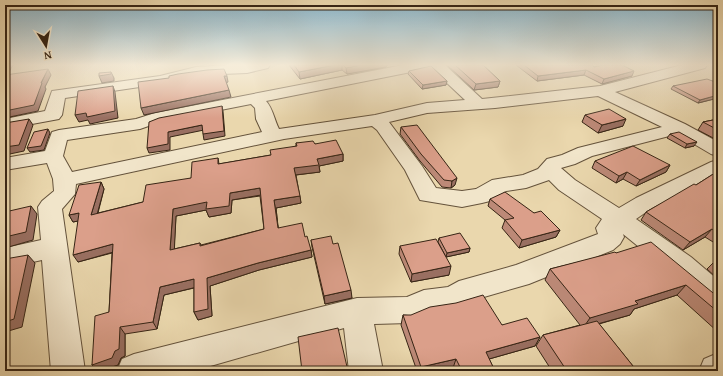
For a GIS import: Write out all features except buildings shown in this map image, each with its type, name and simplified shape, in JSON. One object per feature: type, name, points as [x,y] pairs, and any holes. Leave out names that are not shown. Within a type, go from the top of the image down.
[{"type":"street","points":[[5,124],[52,115],[58,94],[141,83]]},
{"type":"street","points":[[68,371],[50,207],[66,191],[65,180],[53,156],[59,136],[140,124],[155,118],[336,83]]},
{"type":"street","points":[[455,83],[478,104]]},
{"type":"street","points":[[65,180],[273,136],[376,120],[409,111],[427,108],[495,103],[600,90],[630,83]]},
{"type":"street","points":[[600,90],[679,128],[718,150]]},
{"type":"street","points":[[255,98],[263,108],[265,119],[273,136]]},
{"type":"street","points":[[376,120],[383,126],[415,170],[428,196],[462,199],[482,196],[500,186],[526,182],[545,174],[554,163],[568,160],[585,152],[679,128]]},
{"type":"street","points":[[5,164],[53,156]]},
{"type":"street","points":[[134,371],[358,311],[409,310],[424,303],[453,299],[469,289],[519,276],[604,243],[611,237],[608,228],[619,219],[644,203],[718,166]]},
{"type":"street","points":[[550,169],[567,185],[619,219],[681,265],[718,297]]},
{"type":"street","points":[[5,258],[54,247]]},
{"type":"street","points":[[358,311],[366,371]]}]
